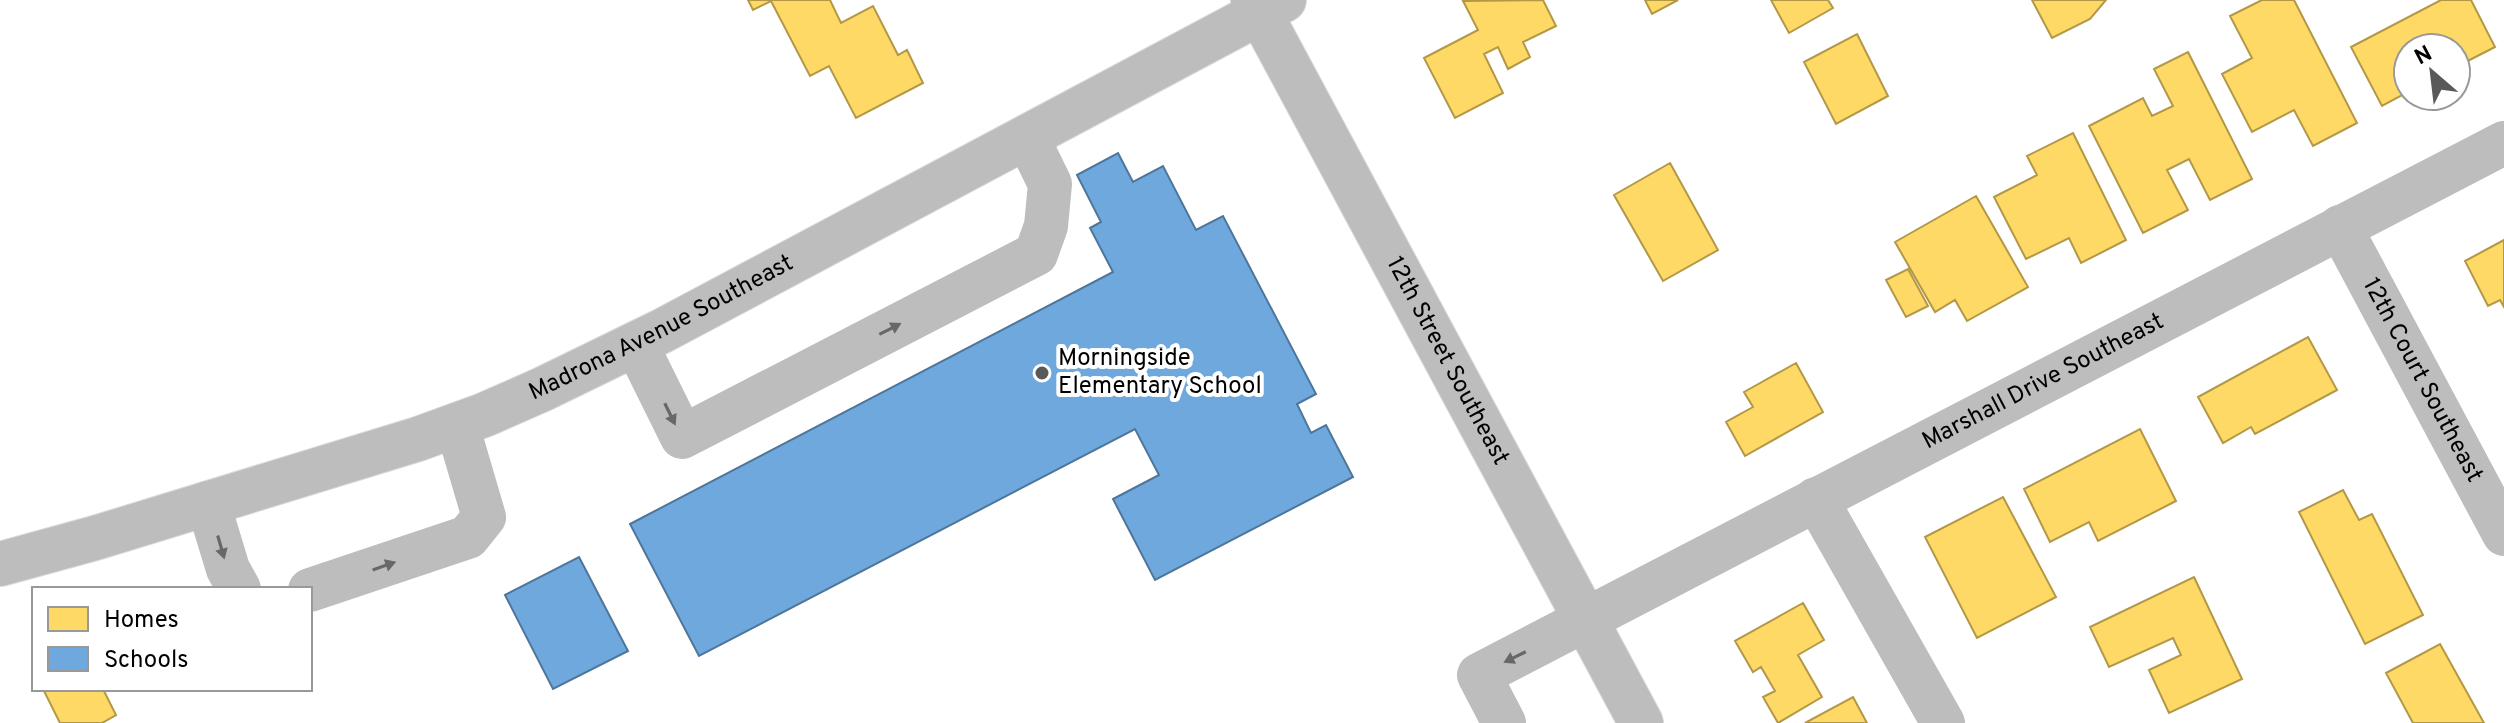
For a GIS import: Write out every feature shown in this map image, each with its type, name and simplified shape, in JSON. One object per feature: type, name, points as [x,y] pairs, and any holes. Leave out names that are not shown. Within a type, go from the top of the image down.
[{"type":"main road","name":"Madrona Avenue Southeast","points":[[0,564],[457,425],[543,389],[636,344],[1027,137],[1266,4]]},
{"type":"main road","name":"12th Street Southeast","points":[[1266,4],[1585,622],[1641,723]]},
{"type":"main road","points":[[636,344],[682,437],[1036,254],[1046,226],[1050,184],[1027,137]]},
{"type":"main road","name":"Marshall Drive Southeast","points":[[1504,723],[1479,675],[2504,143]]},
{"type":"main road","name":"12th Court Southeast","points":[[2340,227],[2504,534]]},
{"type":"main road","points":[[312,589],[468,537],[484,517],[457,425]]},
{"type":"main road","points":[[1816,499],[1943,723]]},
{"type":"main road","points":[[208,503],[228,569],[238,587]]},
{"type":"building: Homes","points":[[748,0],[830,0],[841,23],[873,6],[898,55],[907,50],[923,83],[856,118],[829,66],[810,76],[771,1],[753,10]]},
{"type":"building: Homes","points":[[1543,0],[1556,26],[1523,42],[1530,57],[1508,69],[1498,47],[1484,54],[1503,93],[1455,118],[1424,58],[1478,30],[1463,1]]},
{"type":"building: Homes","points":[[1645,0],[1678,0],[1652,14]]},
{"type":"building: Homes","points":[[1771,0],[1828,0],[1833,8],[1789,33]]},
{"type":"building: Homes","points":[[2032,0],[2106,0],[2090,19],[2052,38]]},
{"type":"building: Homes","points":[[2262,0],[2294,0],[2357,123],[2313,146],[2294,110],[2252,132],[2222,74],[2252,58],[2230,16]]},
{"type":"building: Homes","points":[[2441,0],[2471,0],[2495,47],[2472,59],[2472,32],[2392,32],[2392,101],[2382,106],[2351,47]]},
{"type":"building: Homes","points":[[1857,34],[1888,96],[1836,124],[1804,62]]},
{"type":"building: Homes","points":[[2188,52],[2252,179],[2210,200],[2189,159],[2167,170],[2188,210],[2143,233],[2089,126],[2143,98],[2152,116],[2173,106],[2154,69]]},
{"type":"building: Homes","points":[[2073,133],[2126,240],[2081,263],[2069,238],[2026,259],[1994,197],[2037,175],[2027,156]]},
{"type":"building: Homes","points":[[1670,163],[1718,250],[1663,281],[1614,195]]},
{"type":"building: Homes","points":[[1976,196],[2028,287],[1967,321],[1955,300],[1935,312],[1895,242]]},
{"type":"building: Homes","points":[[2504,240],[2504,307],[2500,300],[2488,306],[2465,261]]},
{"type":"building: Homes","points":[[1908,269],[1928,306],[1906,317],[1886,280]]},
{"type":"building: Homes","points":[[2308,337],[2337,390],[2255,434],[2251,427],[2223,443],[2198,397]]},
{"type":"building: Homes","points":[[1796,363],[1823,412],[1745,456],[1726,422],[1753,407],[1744,392]]},
{"type":"building: Homes","points":[[2140,429],[2176,501],[2098,541],[2089,522],[2050,542],[2024,489]]},
{"type":"building: Homes","points":[[2343,490],[2359,520],[2372,514],[2423,615],[2365,644],[2299,512]]},
{"type":"building: Homes","points":[[2003,497],[2056,597],[1977,638],[1925,537]]},
{"type":"building: Homes","points":[[2194,577],[2242,679],[2169,713],[2149,670],[2181,655],[2173,638],[2109,667],[2090,627]]},
{"type":"building: Homes","points":[[1803,603],[1824,640],[1798,655],[1822,697],[1778,723],[1763,697],[1775,691],[1761,667],[1753,672],[1735,641]]},
{"type":"building: Homes","points":[[2440,644],[2484,723],[2413,723],[2386,673]]},
{"type":"building: Homes","points":[[44,691],[104,691],[116,715],[102,723],[60,723]]},
{"type":"building: Homes","points":[[1853,697],[1867,723],[1805,723]]},
{"type":"building: Schools","points":[[1118,153],[1133,182],[1163,166],[1196,230],[1223,216],[1316,394],[1297,404],[1311,433],[1326,425],[1353,477],[1155,580],[1113,499],[1159,475],[1135,429],[699,656],[630,524],[1113,272],[1090,228],[1101,222],[1077,175]]},
{"type":"building: Schools","points":[[579,557],[628,651],[553,689],[505,595]]},
{"type":"place","name":"Morningside Elementary School","points":[[1042,373]]}]
